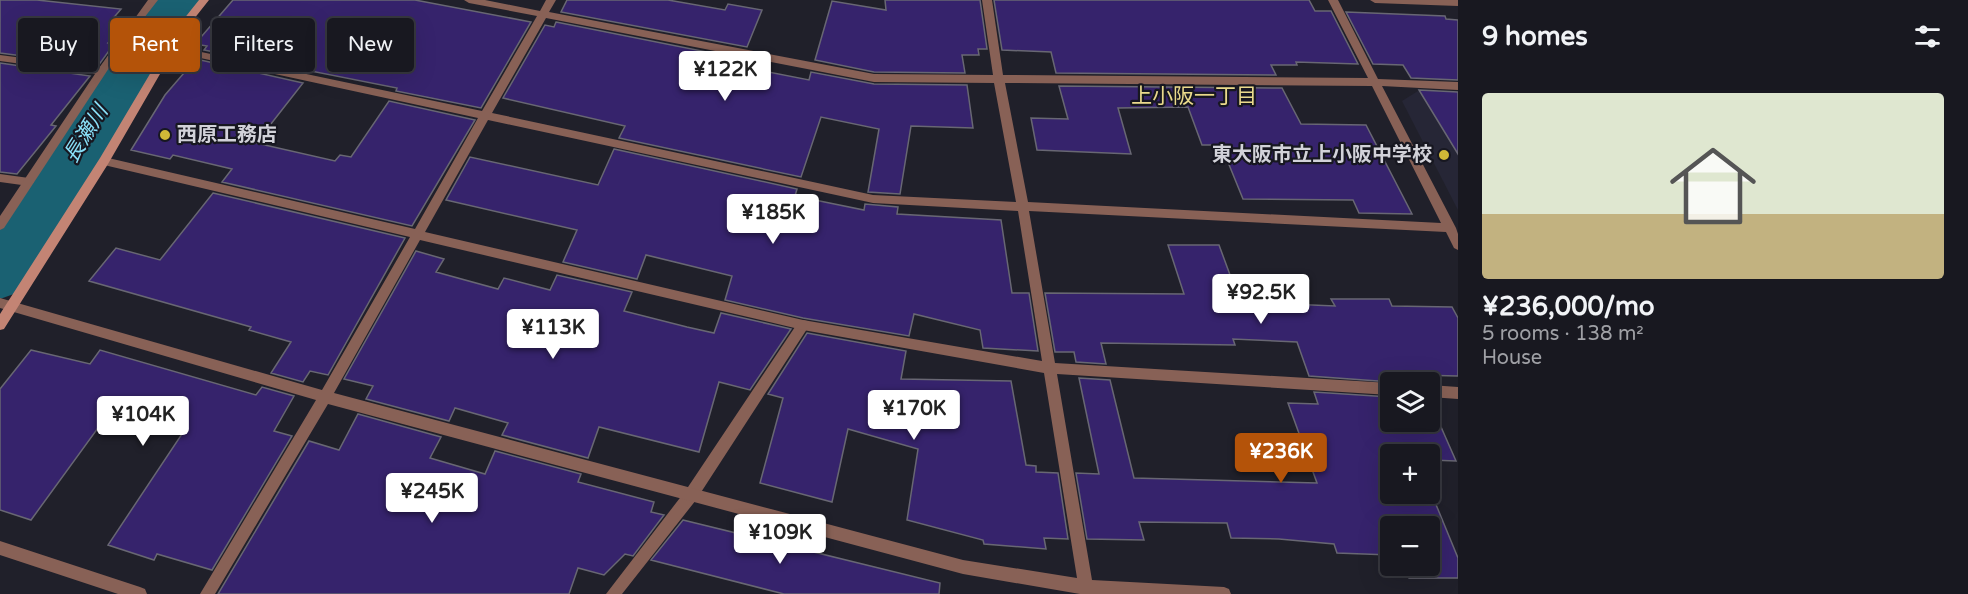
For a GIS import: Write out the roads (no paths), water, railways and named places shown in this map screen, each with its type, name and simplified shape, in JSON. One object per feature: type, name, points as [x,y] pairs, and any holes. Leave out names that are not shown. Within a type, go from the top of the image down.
[{"type":"street","points":[[0,225],[127,34],[153,0]]},
{"type":"street","points":[[189,18],[204,0]]},
{"type":"street","points":[[469,0],[874,78],[1374,82],[1458,86]]},
{"type":"street","points":[[207,594],[325,397],[551,0]]},
{"type":"street","points":[[987,0],[1087,590]]},
{"type":"street","points":[[1333,0],[1458,245]]},
{"type":"street","points":[[1375,0],[1458,3]]},
{"type":"street","points":[[200,55],[873,199],[1450,228]]},
{"type":"street","points":[[0,58],[103,72]]},
{"type":"street","points":[[0,325],[6,305],[104,161],[154,72]]},
{"type":"street","points":[[104,161],[803,325],[1048,368],[1380,388]]},
{"type":"street","points":[[0,178],[29,182]]},
{"type":"street","points":[[6,305],[325,397],[963,567],[1087,590],[1224,594]]},
{"type":"street","points":[[613,594],[691,495],[803,325]]},
{"type":"street","points":[[1440,392],[1458,393]]},
{"type":"street","points":[[0,548],[140,594]]},
{"type":"waterway","name":"長瀬川","points":[[0,272],[140,49],[177,0]]},
{"type":"place","name":"西原工務店","points":[[165,135]]},
{"type":"place","name":"東大阪市立上小阪中学校","points":[[1444,155]]},
{"type":"district","name":"上小阪一丁目","points":[[1194,96]]}]
